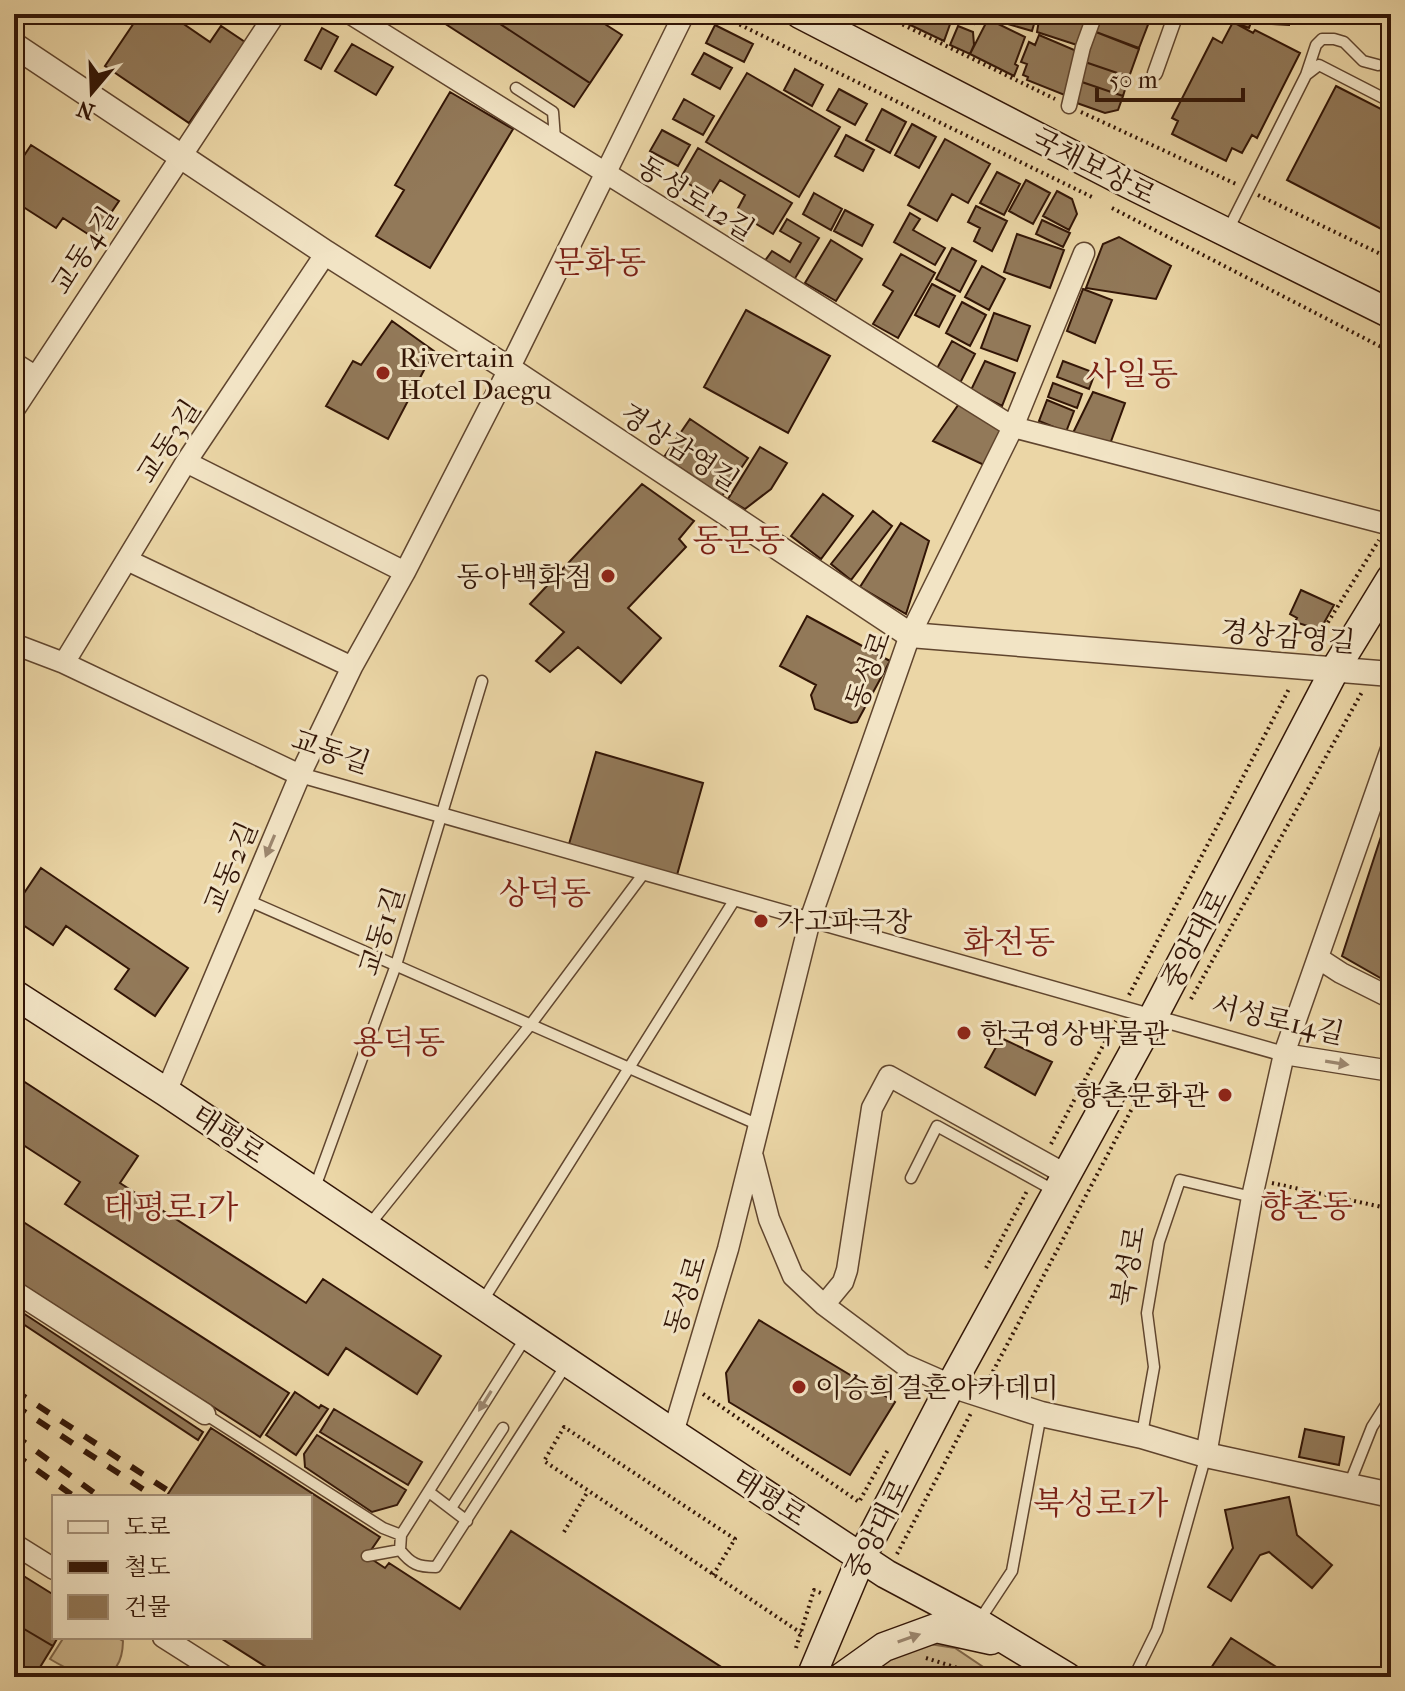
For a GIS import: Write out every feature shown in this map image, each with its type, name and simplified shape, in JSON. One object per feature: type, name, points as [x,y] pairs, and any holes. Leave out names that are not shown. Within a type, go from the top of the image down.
[{"type":"main road","name":"국채보상로","points":[[800,14],[1391,314]]},
{"type":"main road","name":"중앙대로","points":[[811,1677],[862,1556],[951,1385],[1050,1177],[1165,1020],[1334,671],[1391,578]]},
{"type":"main road","name":"태평로","points":[[14,994],[166,1092],[886,1574],[978,1623],[1067,1677]]},
{"type":"main road","points":[[842,1677],[884,1647],[936,1628],[1014,1645]]},
{"type":"street","name":"교동4길","points":[[14,410],[275,14]]},
{"type":"street","name":"동성로12길","points":[[351,14],[1013,427]]},
{"type":"street","name":"교동2길","points":[[166,1092],[300,775],[352,667],[405,572],[509,369],[684,14]]},
{"type":"street","points":[[1069,106],[1083,47],[1095,14]]},
{"type":"street","points":[[1155,73],[1176,14]]},
{"type":"street","name":"경상감영길","points":[[14,45],[910,635],[1382,674]]},
{"type":"street","name":"교동3길","points":[[64,663],[186,462],[326,253]]},
{"type":"street","name":"동성로","points":[[673,1433],[728,1249],[810,920],[910,635],[1013,427],[1084,253]]},
{"type":"street","points":[[14,363],[35,376]]},
{"type":"street","points":[[1013,427],[1390,525]]},
{"type":"street","points":[[186,462],[405,572]]},
{"type":"street","points":[[127,560],[352,667]]},
{"type":"street","name":"교동길","points":[[14,644],[64,663],[300,775],[1165,1020]]},
{"type":"street","points":[[1206,1455],[1254,1188],[1284,1054],[1391,749]]},
{"type":"street","points":[[1318,958],[1391,998]]},
{"type":"street","name":"서성로14길","points":[[1165,1020],[1284,1054],[1391,1071]]},
{"type":"street","points":[[824,1305],[843,1282],[847,1270],[872,1108],[889,1076],[1050,1177]]},
{"type":"street","points":[[752,1153],[769,1219],[793,1276],[824,1305],[903,1364],[951,1385],[1041,1414],[1142,1436],[1206,1455],[1391,1495]]},
{"type":"street","points":[[14,1291],[205,1414]]},
{"type":"street","points":[[14,1544],[52,1568]]},
{"type":"street","points":[[166,1639],[226,1677]]},
{"type":"lane","points":[[1227,233],[1306,75],[1316,45],[1322,39],[1344,42],[1363,61],[1378,65]]},
{"type":"lane","points":[[1306,75],[1319,65],[1391,102]]},
{"type":"lane","points":[[516,88],[553,112],[555,141]]},
{"type":"lane","name":"교동1길","points":[[314,1192],[396,965],[482,681]]},
{"type":"lane","points":[[367,1228],[531,1024],[644,873]]},
{"type":"lane","points":[[481,1304],[735,899]]},
{"type":"lane","points":[[247,900],[759,1125]]},
{"type":"lane","points":[[911,1178],[937,1126],[1050,1177]]},
{"type":"lane","name":"북성로","points":[[1142,1436],[1154,1367],[1147,1313],[1159,1242],[1180,1180],[1254,1188]]},
{"type":"lane","points":[[527,1335],[401,1535],[400,1550],[409,1563],[436,1567],[568,1363]]},
{"type":"lane","points":[[1349,1487],[1372,1427],[1391,1397]]},
{"type":"lane","points":[[205,1414],[383,1528],[401,1535]]},
{"type":"lane","points":[[978,1623],[1012,1571],[1041,1414]]},
{"type":"lane","points":[[451,1508],[503,1428]]},
{"type":"lane","points":[[1134,1677],[1157,1630],[1206,1455]]},
{"type":"lane","points":[[429,1492],[467,1521]]},
{"type":"lane","points":[[367,1556],[400,1550]]},
{"type":"path","points":[[718,14],[1092,197]]},
{"type":"path","points":[[881,14],[1118,129]]},
{"type":"path","points":[[1112,208],[1391,352]]},
{"type":"path","points":[[981,1278],[1050,1177],[1122,1009],[1300,666],[1390,525]]},
{"type":"path","points":[[1165,1020],[1382,674],[1391,639]]},
{"type":"path","points":[[886,1574],[1149,1078]]},
{"type":"path","points":[[1254,1188],[1391,1209]]},
{"type":"path","points":[[688,1383],[859,1502],[890,1446]]},
{"type":"path","points":[[713,1575],[735,1539],[564,1427],[544,1461],[713,1575],[801,1633]]},
{"type":"path","points":[[564,1532],[588,1491]]},
{"type":"path","points":[[918,1658],[930,1658],[976,1677]]},
{"type":"shaded area","points":[[63,1639],[123,1641],[116,1668],[108,1674],[86,1675],[50,1659]]},
{"type":"shaded area","points":[[917,1642],[955,1648],[998,1677],[867,1677]]},
{"type":"building","points":[[140,14],[178,14],[175,18],[210,42],[221,26],[245,42],[189,123],[105,66]]},
{"type":"building","points":[[430,14],[589,14],[622,35],[574,107]]},
{"type":"building","points":[[485,14],[589,14],[622,35],[590,83]]},
{"type":"building","points":[[911,14],[977,14],[974,24],[953,16],[944,41],[906,23]]},
{"type":"building","points":[[996,14],[1037,14],[1032,31],[994,20]]},
{"type":"building","points":[[1040,14],[1070,17],[1071,14],[1091,14],[1080,46],[1037,32]]},
{"type":"building","points":[[1099,14],[1127,14],[1149,22],[1139,48],[1096,32],[1102,16]]},
{"type":"building","points":[[1213,14],[1254,14],[1249,28]]},
{"type":"building","points":[[1254,14],[1289,14],[1289,25],[1272,24]]},
{"type":"building","points":[[988,19],[1025,37],[1014,76],[970,54]]},
{"type":"building","points":[[1233,22],[1300,53],[1257,138],[1252,135],[1242,153],[1232,148],[1226,161],[1172,134],[1178,121],[1172,118],[1213,38],[1222,43]]},
{"type":"building","points":[[715,25],[753,44],[744,62],[706,43]]},
{"type":"building","points":[[958,26],[973,32],[974,45],[970,54],[950,45]]},
{"type":"building","points":[[322,28],[338,37],[321,69],[305,60]]},
{"type":"building","points":[[1096,32],[1139,49],[1129,77],[1085,62]]},
{"type":"building","points":[[1039,35],[1079,52],[1067,96],[1027,80],[1028,77],[1023,75],[1027,64],[1021,62],[1029,42],[1035,45]]},
{"type":"building","points":[[352,44],[393,67],[376,95],[335,71]]},
{"type":"building","points":[[704,53],[732,68],[720,89],[692,74]]},
{"type":"building","points":[[1085,62],[1129,77],[1123,96],[1079,81]]},
{"type":"building","points":[[795,69],[823,85],[812,106],[784,90]]},
{"type":"building","points":[[747,73],[840,127],[799,197],[706,142]]},
{"type":"building","points":[[1079,81],[1123,96],[1118,110],[1105,113],[1074,102]]},
{"type":"building","points":[[1336,86],[1391,114],[1391,234],[1287,180]]},
{"type":"building","points":[[839,89],[867,104],[855,125],[827,110]]},
{"type":"building","points":[[450,92],[513,129],[430,268],[376,236],[404,190],[395,185]]},
{"type":"building","points":[[684,99],[714,116],[703,135],[673,119]]},
{"type":"building","points":[[882,109],[906,122],[890,153],[866,140]]},
{"type":"building","points":[[912,124],[936,137],[919,168],[895,155]]},
{"type":"building","points":[[662,130],[690,145],[678,166],[650,151]]},
{"type":"building","points":[[846,135],[874,150],[863,171],[835,156]]},
{"type":"building","points":[[945,139],[990,164],[968,203],[952,194],[937,221],[908,205]]},
{"type":"building","points":[[31,145],[119,201],[94,238],[63,218],[56,228],[14,201],[14,171]]},
{"type":"building","points":[[698,148],[792,203],[773,234],[736,212],[745,195],[720,180],[710,196],[680,179]]},
{"type":"building","points":[[997,172],[1020,184],[1004,215],[980,203]]},
{"type":"building","points":[[1026,180],[1050,193],[1033,224],[1009,211]]},
{"type":"building","points":[[1057,191],[1072,199],[1077,214],[1069,230],[1043,216]]},
{"type":"building","points":[[814,193],[842,209],[831,230],[803,214]]},
{"type":"building","points":[[976,206],[1007,221],[992,251],[974,241],[980,228],[968,222]]},
{"type":"building","points":[[845,210],[873,225],[862,246],[834,231]]},
{"type":"building","points":[[910,213],[920,219],[913,230],[945,248],[935,265],[894,242]]},
{"type":"building","points":[[787,219],[819,238],[794,280],[764,262],[772,251],[790,262],[801,243],[780,231]]},
{"type":"building","points":[[1042,220],[1070,233],[1063,247],[1036,234]]},
{"type":"building","points":[[1017,234],[1064,250],[1050,288],[1004,272]]},
{"type":"building","points":[[1119,237],[1171,266],[1156,299],[1086,288],[1103,244]]},
{"type":"building","points":[[831,240],[862,259],[836,301],[805,283]]},
{"type":"building","points":[[952,248],[976,261],[960,292],[936,279]]},
{"type":"building","points":[[901,254],[935,273],[898,338],[873,324],[893,291],[883,285]]},
{"type":"building","points":[[982,266],[1005,279],[989,310],[965,297]]},
{"type":"building","points":[[932,284],[955,296],[939,327],[915,315]]},
{"type":"building","points":[[1083,289],[1112,300],[1095,343],[1067,331]]},
{"type":"building","points":[[962,302],[986,315],[970,346],[946,333]]},
{"type":"building","points":[[746,310],[830,356],[788,433],[704,387]]},
{"type":"building","points":[[994,313],[1030,326],[1017,361],[981,348]]},
{"type":"building","name":"Rivertain Hotel Daegu","points":[[392,321],[434,351],[388,439],[326,406],[353,361],[361,365]]},
{"type":"building","points":[[952,341],[975,354],[959,385],[935,372]]},
{"type":"building","points":[[985,361],[1015,373],[1002,406],[971,390]]},
{"type":"building","points":[[1063,361],[1095,373],[1089,389],[1057,377]]},
{"type":"building","points":[[1053,383],[1082,394],[1077,408],[1048,397]]},
{"type":"building","points":[[1093,392],[1125,403],[1110,444],[1073,433]]},
{"type":"building","points":[[1047,400],[1074,411],[1066,432],[1039,421]]},
{"type":"building","points":[[961,401],[1004,431],[984,465],[933,441]]},
{"type":"building","points":[[690,419],[748,458],[722,496],[664,457]]},
{"type":"building","points":[[760,447],[787,463],[771,489],[745,509],[728,499]]},
{"type":"building","name":"동아백화점","points":[[642,484],[694,521],[679,539],[686,547],[628,608],[661,638],[621,683],[578,647],[550,672],[536,661],[564,632],[530,604]]},
{"type":"building","points":[[823,494],[853,516],[821,559],[791,536]]},
{"type":"building","points":[[873,511],[892,526],[851,580],[831,564]]},
{"type":"building","points":[[901,523],[929,541],[906,614],[860,587]]},
{"type":"building","points":[[1301,590],[1334,605],[1320,630],[1295,622],[1297,618],[1290,614]]},
{"type":"building","points":[[807,616],[890,661],[857,722],[851,723],[815,709],[811,695],[816,685],[780,666]]},
{"type":"building","points":[[596,752],[703,783],[677,875],[569,844]]},
{"type":"building","points":[[1391,806],[1391,984],[1342,956]]},
{"type":"building","points":[[41,868],[188,968],[155,1016],[115,989],[129,969],[66,926],[53,945],[14,919],[14,908]]},
{"type":"building","points":[[1001,1038],[1052,1062],[1035,1095],[985,1067]]},
{"type":"building","points":[[14,1075],[138,1156],[120,1183],[306,1303],[323,1279],[441,1356],[417,1394],[346,1348],[328,1375],[65,1204],[80,1182],[14,1139]]},
{"type":"building","points":[[14,1216],[289,1393],[260,1437],[14,1279]]},
{"type":"building","points":[[14,1307],[203,1432],[198,1440],[14,1318]]},
{"type":"building","name":"이승희결혼아카데미","points":[[759,1320],[895,1402],[850,1475],[729,1402],[726,1373]]},
{"type":"building","points":[[295,1392],[319,1408],[321,1405],[328,1409],[296,1455],[266,1435]]},
{"type":"building","points":[[334,1409],[422,1462],[408,1485],[320,1432]]},
{"type":"building","points":[[211,1428],[380,1537],[367,1556],[385,1568],[389,1563],[460,1609],[511,1531],[723,1668],[737,1671],[745,1677],[282,1677],[222,1639],[312,1639],[312,1495],[167,1495]]},
{"type":"building","points":[[1305,1429],[1344,1437],[1339,1465],[1299,1457]]},
{"type":"building","points":[[317,1435],[406,1490],[397,1505],[372,1512],[305,1467],[304,1454]]},
{"type":"building","points":[[1289,1497],[1297,1535],[1332,1565],[1312,1588],[1269,1552],[1260,1555],[1231,1601],[1208,1587],[1233,1548],[1225,1510]]},
{"type":"building","points":[[14,1570],[52,1594],[52,1639],[57,1639],[53,1646],[14,1623]]},
{"type":"building","points":[[14,1623],[53,1646],[34,1677],[14,1677]]},
{"type":"building","points":[[1231,1638],[1292,1677],[1205,1677]]},
{"type":"railway","points":[[14,1390],[170,1492]]},
{"type":"railway","points":[[14,1405],[152,1495]]},
{"type":"railway","points":[[14,1435],[97,1495]]},
{"type":"railway","points":[[14,1454],[72,1495]]},
{"type":"place","name":"Rivertain Hotel Daegu","points":[[383,373]]},
{"type":"place","name":"동아백화점","points":[[608,576]]},
{"type":"place","name":"가고파극장","points":[[761,921]]},
{"type":"place","name":"한국영상박물관","points":[[964,1033]]},
{"type":"place","name":"향촌문화관","points":[[1225,1095]]},
{"type":"place","name":"이승희결혼아카데미","points":[[799,1387]]},
{"type":"district","name":"문화동","points":[[600,262]]},
{"type":"district","name":"사일동","points":[[1132,374]]},
{"type":"district","name":"동문동","points":[[739,540]]},
{"type":"district","name":"상덕동","points":[[545,893]]},
{"type":"district","name":"화전동","points":[[1009,942]]},
{"type":"district","name":"용덕동","points":[[399,1042]]},
{"type":"district","name":"향촌동","points":[[1307,1206]]},
{"type":"district","name":"태평로1가","points":[[171,1207]]},
{"type":"district","name":"북성로1가","points":[[1101,1503]]}]
